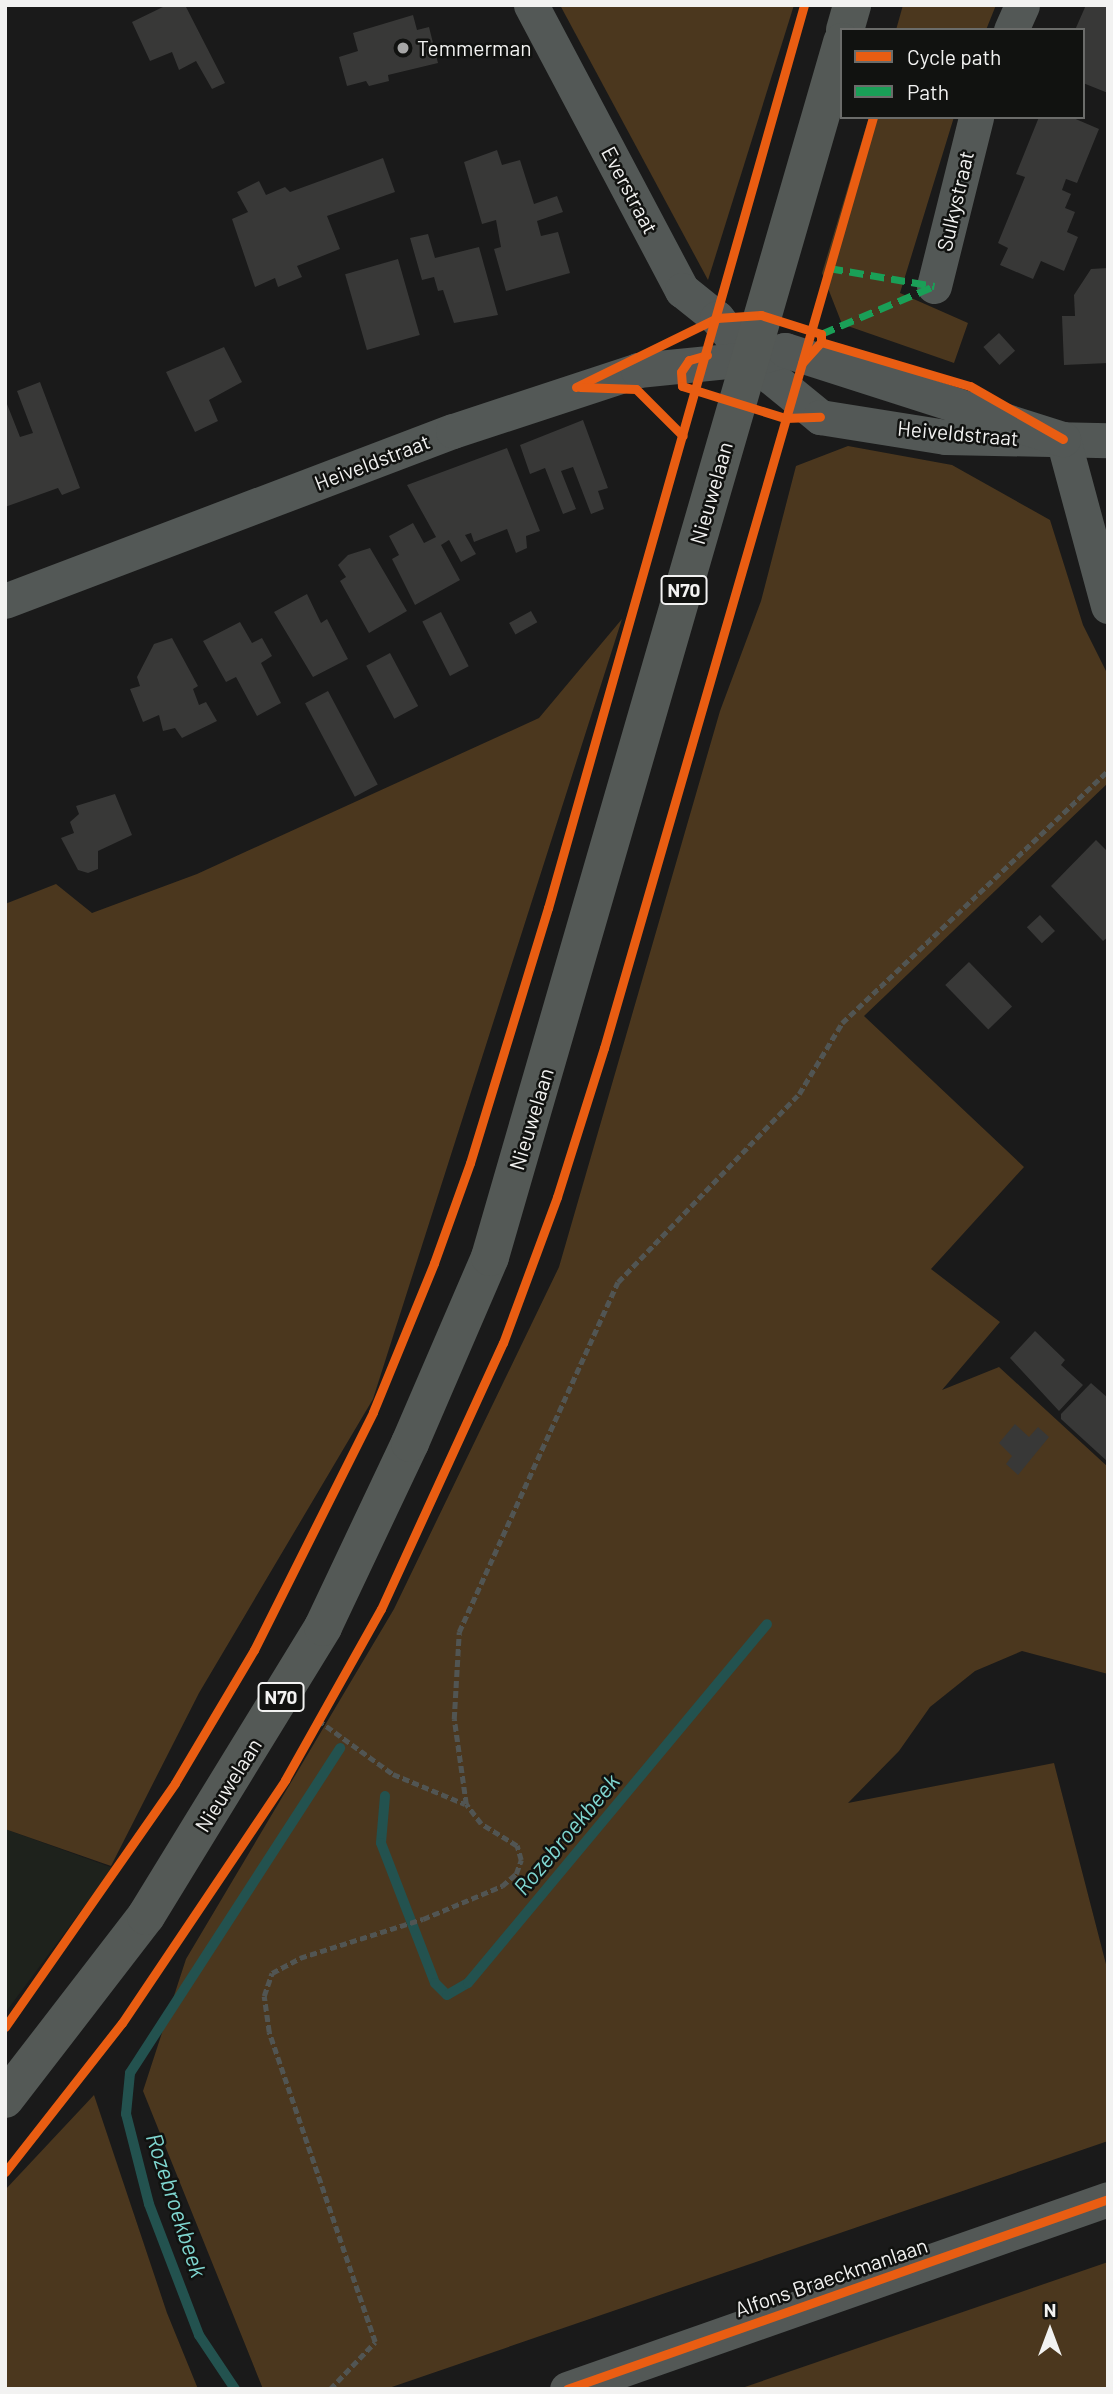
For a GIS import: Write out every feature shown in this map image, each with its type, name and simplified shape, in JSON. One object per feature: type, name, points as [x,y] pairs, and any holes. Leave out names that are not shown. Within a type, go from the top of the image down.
[{"type":"main road","points":[[846,28],[852,5]]},
{"type":"main road","name":"Nieuwelaan","points":[[5,2099],[146,1916],[323,1627],[480,1281],[617,831],[748,359],[840,49]]},
{"type":"street","name":"Everstraat","points":[[531,5],[682,290],[718,318],[748,359]]},
{"type":"street","points":[[1012,28],[1022,5]]},
{"type":"street","name":"Sulkystraat","points":[[934,286],[976,119]]},
{"type":"street","name":"Heiveldstraat","points":[[5,601],[600,380],[638,370],[748,359],[785,350],[1063,439]]},
{"type":"street","name":"Heiveldstraat","points":[[748,359],[820,417],[945,437],[1108,440]]},
{"type":"street","points":[[1063,439],[1108,606]]},
{"type":"street","name":"Alfons Braeckmanlaan","points":[[578,2387],[1108,2199]]},
{"type":"path","points":[[330,2389],[375,2342],[269,2032],[264,1996],[272,1973],[300,1958],[423,1919],[502,1886],[519,1867],[517,1846],[481,1824],[466,1804],[454,1719],[459,1632],[618,1282],[799,1094],[842,1023],[1108,771]]},
{"type":"path","points":[[312,1732],[325,1709]]},
{"type":"path","points":[[318,1720],[393,1774],[466,1804]]},
{"type":"shaded area","points":[[560,5],[794,5],[708,280]]},
{"type":"shaded area","points":[[903,5],[996,5],[987,28],[897,28]]},
{"type":"shaded area","points":[[868,119],[953,119],[900,293],[968,323],[954,363],[842,324],[822,273]]},
{"type":"shaded area","points":[[848,446],[952,465],[1050,520],[1083,625],[1108,675],[1108,783],[864,1016],[1024,1167],[931,1269],[1000,1322],[942,1390],[999,1367],[1108,1467],[1108,1674],[1022,1651],[975,1671],[930,1707],[899,1751],[848,1803],[1054,1763],[1108,1972],[1108,2141],[386,2389],[263,2389],[143,2091],[186,1959],[394,1609],[559,1267],[720,711],[761,601],[796,466]]},
{"type":"shaded area","points":[[622,619],[373,1399],[199,1693],[111,1866],[5,1829],[5,904],[56,884],[92,913],[197,874],[539,718]]},
{"type":"shaded area","points":[[5,1829],[113,1868],[5,2013]]},
{"type":"shaded area","points":[[94,2095],[167,2313],[198,2389],[5,2389],[5,2190]]},
{"type":"shaded area","points":[[1108,2262],[1108,2389],[739,2389]]},
{"type":"building","points":[[167,5],[185,5],[225,83],[212,89],[196,61],[179,70],[172,52],[150,61],[132,22]]},
{"type":"building","points":[[1086,5],[1108,5],[1108,93],[1085,84],[1085,28],[1076,28]]},
{"type":"building","points":[[413,15],[417,30],[429,27],[438,63],[388,75],[389,81],[369,86],[366,81],[347,86],[339,57],[358,51],[353,33]]},
{"type":"building","points":[[1038,119],[1076,119],[1099,129],[1077,183],[1066,179],[1062,190],[1071,194],[1065,208],[1075,212],[1067,232],[1078,237],[1064,271],[1041,261],[1033,279],[1000,265],[1008,248],[998,243],[1025,177],[1016,174]]},
{"type":"building","points":[[497,150],[502,165],[520,160],[534,204],[557,196],[563,212],[537,221],[541,236],[558,232],[570,273],[506,291],[494,249],[501,247],[496,220],[482,224],[464,162]]},
{"type":"building","points":[[383,158],[395,192],[327,216],[340,249],[297,266],[302,277],[278,287],[275,278],[255,287],[232,219],[248,212],[237,192],[259,181],[266,195],[285,187],[290,192]]},
{"type":"building","points":[[428,234],[435,258],[479,247],[498,315],[454,323],[443,290],[438,291],[434,277],[422,280],[410,238]]},
{"type":"building","points":[[398,259],[420,335],[367,350],[345,274]]},
{"type":"building","points":[[1108,268],[1108,363],[1064,365],[1062,316],[1075,316],[1074,295],[1091,269]]},
{"type":"building","points":[[999,333],[1015,351],[999,365],[983,347]]},
{"type":"building","points":[[224,347],[242,382],[209,400],[218,421],[195,432],[166,372]]},
{"type":"building","points":[[40,382],[80,488],[62,495],[58,488],[5,507],[5,399],[20,437],[33,433],[17,391]]},
{"type":"building","points":[[583,420],[608,488],[598,491],[604,509],[591,514],[573,467],[561,471],[576,509],[563,514],[545,468],[530,474],[520,445]]},
{"type":"building","points":[[507,448],[540,531],[526,536],[527,548],[516,553],[507,529],[474,542],[471,533],[465,535],[476,554],[461,562],[449,540],[441,545],[460,580],[415,605],[392,559],[399,555],[389,536],[413,523],[424,543],[436,537],[407,485]]},
{"type":"building","points":[[370,548],[407,611],[369,633],[340,581],[346,577],[338,565],[348,555]]},
{"type":"building","points":[[307,594],[321,623],[327,619],[348,659],[313,677],[274,612]]},
{"type":"building","points":[[531,611],[537,622],[515,634],[509,623]]},
{"type":"building","points":[[441,612],[469,666],[450,676],[422,622]]},
{"type":"building","points":[[240,622],[252,643],[262,638],[272,656],[261,663],[281,703],[257,716],[236,677],[226,682],[203,641]]},
{"type":"building","points":[[172,638],[198,686],[193,689],[199,705],[206,702],[217,721],[182,738],[175,728],[163,731],[159,715],[143,722],[130,689],[140,686],[137,677],[154,644]]},
{"type":"building","points":[[390,653],[418,706],[394,719],[366,666]]},
{"type":"building","points":[[328,691],[378,785],[355,797],[305,703]]},
{"type":"building","points":[[115,794],[132,835],[98,851],[98,869],[88,873],[78,870],[61,838],[74,833],[70,822],[79,814],[76,806]]},
{"type":"building","points":[[1096,840],[1108,852],[1108,937],[1103,941],[1051,886]]},
{"type":"building","points":[[1040,915],[1055,931],[1042,943],[1027,927]]},
{"type":"building","points":[[969,962],[1012,1007],[988,1030],[945,985]]},
{"type":"building","points":[[1035,1331],[1065,1360],[1061,1365],[1083,1385],[1059,1411],[1010,1358]]},
{"type":"building","points":[[1091,1383],[1108,1398],[1108,1462],[1061,1419],[1061,1414]]},
{"type":"building","points":[[1015,1424],[1029,1437],[1038,1427],[1049,1437],[1018,1475],[1006,1464],[1012,1456],[999,1443]]},
{"type":"waterway","name":"Rozebroekbeek","points":[[385,1796],[381,1843],[435,1983],[447,1995],[468,1983],[767,1624]]},
{"type":"waterway","name":"Rozebroekbeek","points":[[235,2389],[199,2335],[149,2204],[126,2114],[130,2073],[340,1748]]},
{"type":"marked path","points":[[829,268],[934,286]]},
{"type":"marked path","points":[[821,334],[934,286]]},
{"type":"cycle path","points":[[5,2027],[175,1783],[254,1650],[373,1412],[434,1263],[470,1163],[548,908],[804,5]]},
{"type":"cycle path","points":[[5,2172],[122,2023],[285,1780],[381,1609],[503,1343],[557,1197],[604,1048],[872,119]]},
{"type":"cycle path","points":[[576,387],[717,318],[761,315],[821,334],[821,342],[802,363]]},
{"type":"cycle path","points":[[821,342],[970,386],[1063,439]]},
{"type":"cycle path","points":[[707,355],[689,360],[681,372],[682,386],[785,418],[820,417]]},
{"type":"cycle path","points":[[580,387],[636,389],[683,436]]},
{"type":"cycle path","points":[[567,2389],[1108,2199]]},
{"type":"place","name":"Temmerman","points":[[403,48]]}]
